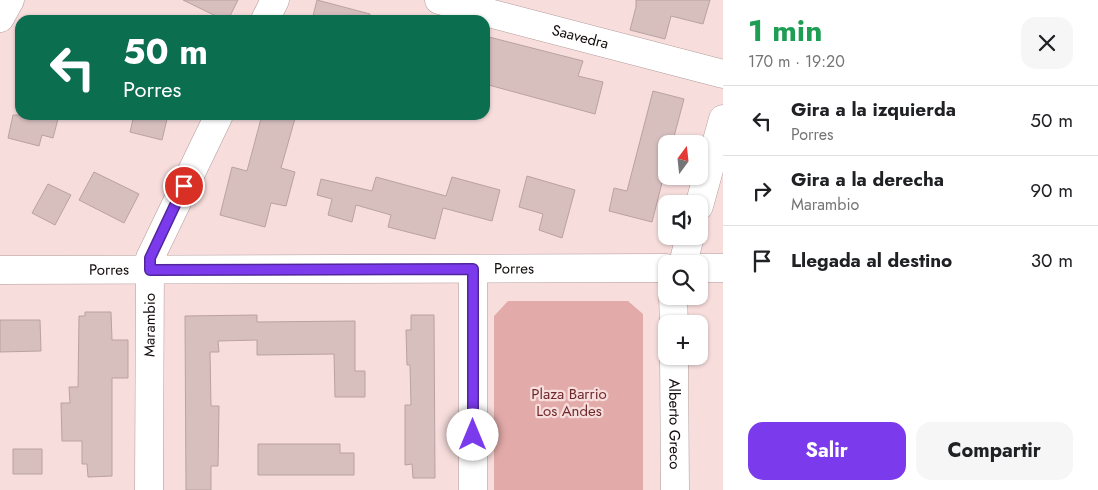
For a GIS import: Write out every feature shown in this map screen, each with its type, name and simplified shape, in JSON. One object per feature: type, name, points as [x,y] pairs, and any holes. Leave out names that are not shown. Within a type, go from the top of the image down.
[{"type":"street","points":[[0,18],[10,0]]},
{"type":"street","points":[[268,15],[275,0]]},
{"type":"street","name":"Saavedra","points":[[439,0],[723,74]]},
{"type":"street","points":[[702,195],[723,119]]},
{"type":"street","name":"Marambio","points":[[149,490],[150,258],[217,120]]},
{"type":"street","name":"Porres","points":[[0,270],[658,268]]},
{"type":"street","points":[[708,268],[723,268]]},
{"type":"street","points":[[473,269],[473,490]]},
{"type":"street","name":"Alberto Greco","points":[[674,365],[675,490]]},
{"type":"green space","name":"Plaza Barrio Los Andes","points":[[508,301],[628,301],[643,314],[643,490],[494,490],[494,316]]},
{"type":"building","points":[[183,0],[238,0],[230,15],[214,15]]},
{"type":"building","points":[[317,0],[370,14],[370,15],[313,15]]},
{"type":"building","points":[[636,0],[710,0],[703,24],[671,16],[665,39],[630,30]]},
{"type":"building","points":[[490,37],[583,61],[578,76],[603,82],[595,114],[490,85]]},
{"type":"building","points":[[653,91],[684,99],[674,135],[658,135],[658,185],[661,185],[652,222],[609,211],[614,188],[627,191]]},
{"type":"building","points":[[13,115],[15,115],[15,120],[58,120],[53,138],[42,135],[39,146],[8,138]]},
{"type":"building","points":[[133,120],[167,120],[162,140],[130,132]]},
{"type":"building","points":[[261,120],[295,120],[281,168],[295,172],[286,206],[271,203],[265,227],[220,215],[232,167],[247,171]]},
{"type":"building","points":[[94,172],[139,194],[124,223],[79,200]]},
{"type":"building","points":[[527,176],[575,190],[562,238],[539,230],[543,214],[519,207]]},
{"type":"building","points":[[376,177],[446,196],[452,177],[500,190],[492,221],[443,208],[435,239],[388,227],[391,215],[356,205],[352,222],[328,215],[332,199],[317,195],[321,179],[372,191]]},
{"type":"building","points":[[48,184],[71,195],[55,225],[32,213]]},
{"type":"building","points":[[85,312],[111,312],[112,340],[128,340],[128,378],[112,378],[112,476],[88,477],[87,464],[82,464],[82,441],[62,441],[61,403],[70,403],[69,387],[78,387],[79,316],[85,316]]},
{"type":"building","points":[[257,315],[257,322],[355,321],[355,371],[365,371],[365,397],[335,397],[334,354],[257,355],[257,340],[218,341],[219,352],[210,352],[211,406],[219,406],[218,466],[211,466],[211,490],[186,490],[185,316]]},
{"type":"building","points":[[411,315],[434,315],[435,478],[413,478],[412,464],[405,465],[405,405],[411,405],[410,365],[407,365],[406,330],[411,330]]},
{"type":"building","points":[[0,320],[40,320],[41,351],[0,352]]},
{"type":"building","points":[[258,444],[340,444],[340,453],[354,453],[354,475],[258,475]]},
{"type":"building","points":[[13,449],[42,449],[42,474],[13,474]]},
{"type":"route","points":[[184,186],[150,258],[150,270],[473,269],[473,435]]}]
